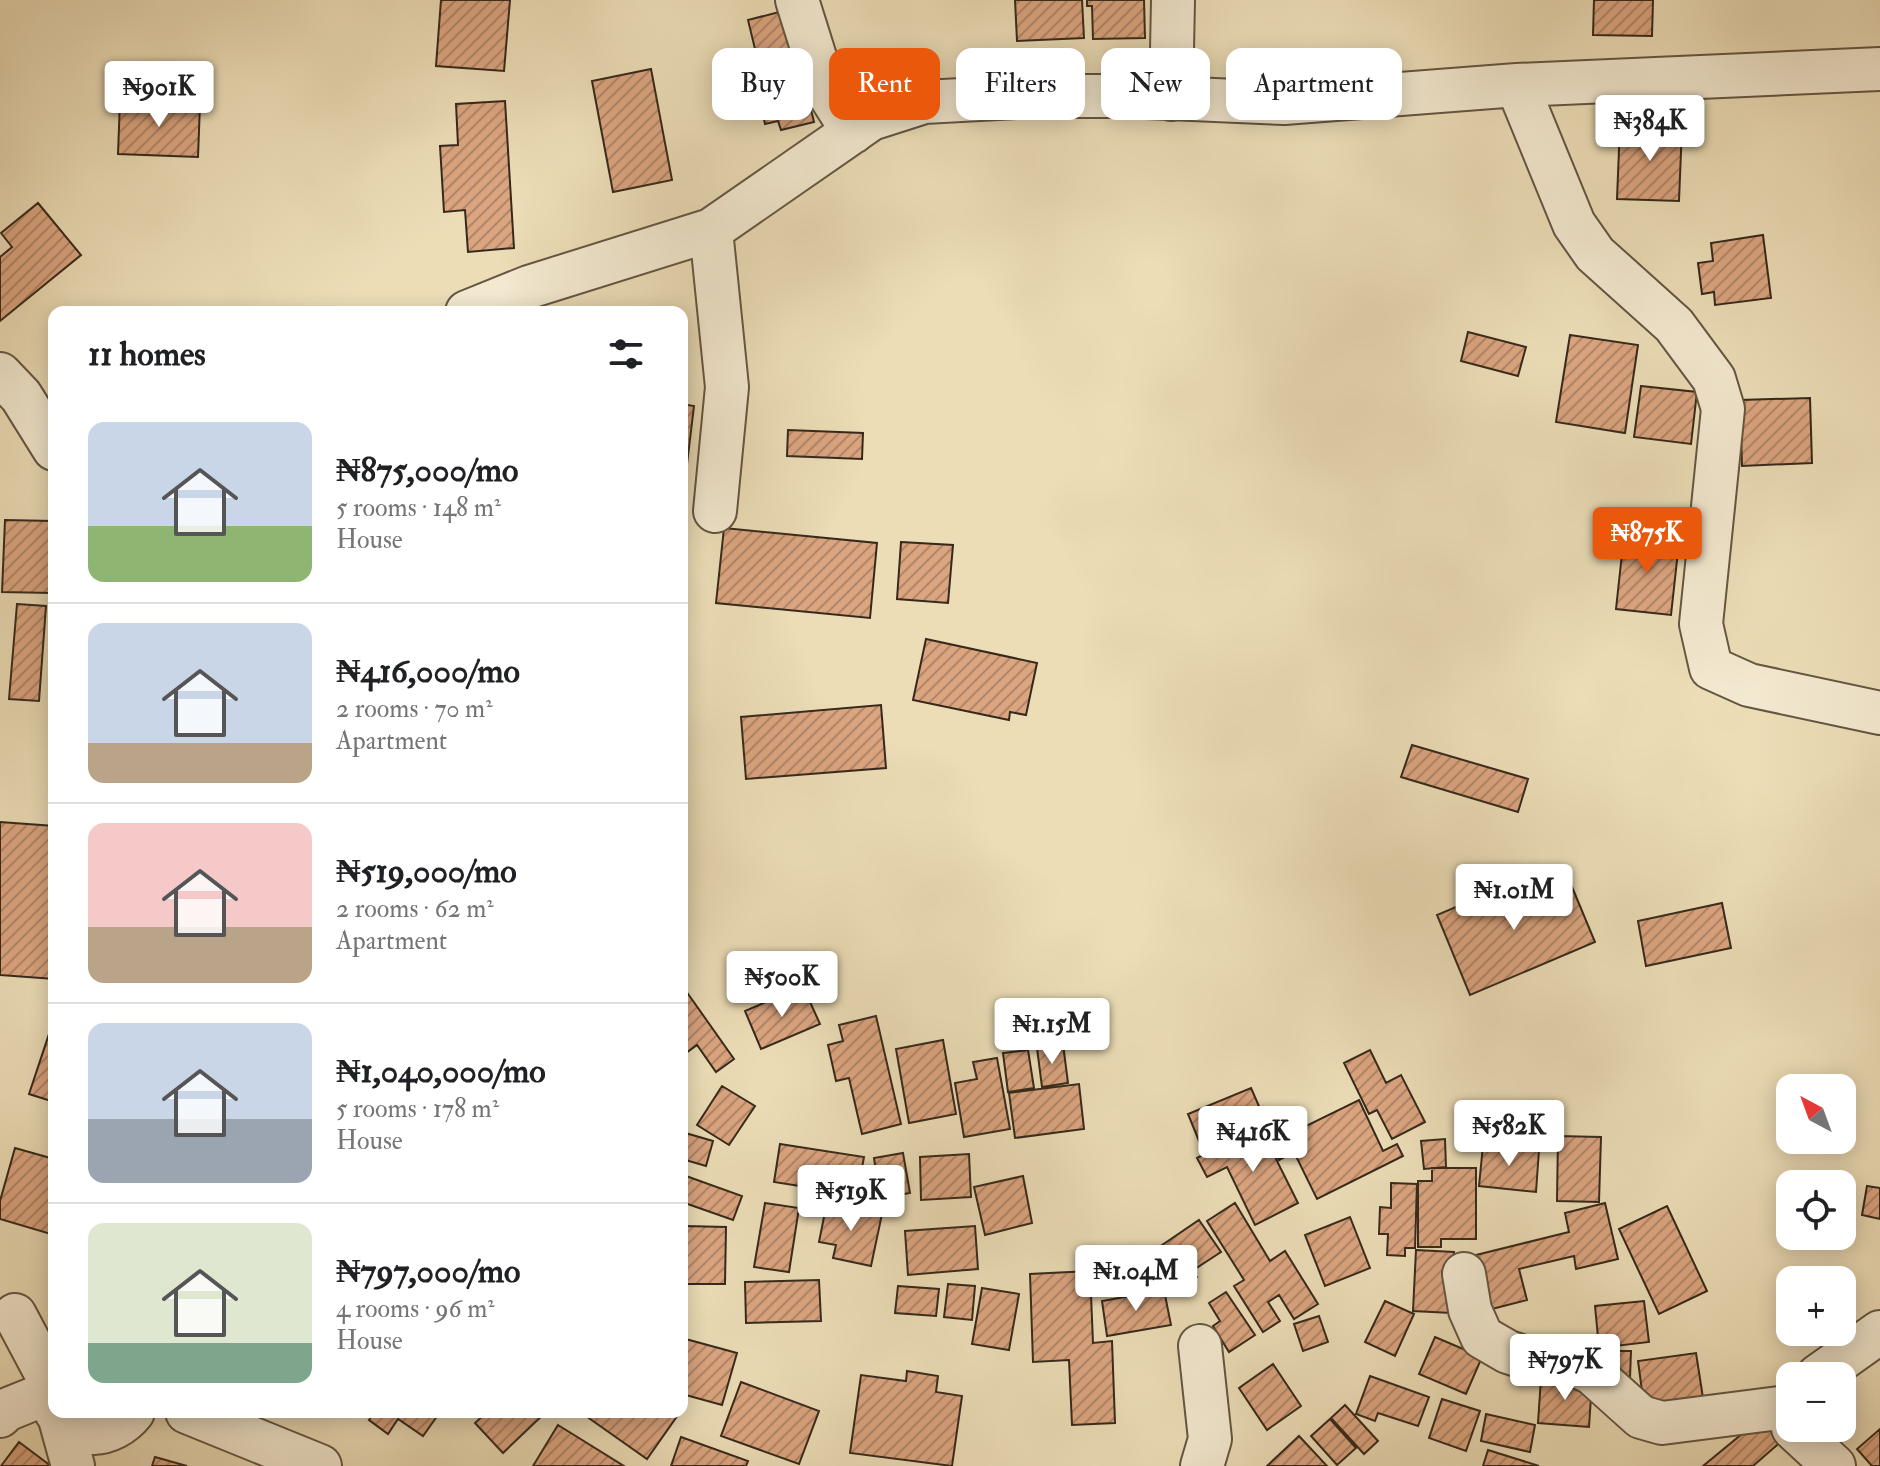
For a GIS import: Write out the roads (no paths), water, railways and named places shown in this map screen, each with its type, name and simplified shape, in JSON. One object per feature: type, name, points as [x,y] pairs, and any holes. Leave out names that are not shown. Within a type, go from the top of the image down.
[{"type":"street","points":[[797,0],[824,86],[853,132]]},
{"type":"street","points":[[1172,48],[1173,0]]},
{"type":"street","points":[[1210,100],[1284,103],[1517,85],[1880,69]]},
{"type":"street","points":[[1517,85],[1574,224],[1595,254],[1674,325],[1714,379],[1723,409],[1701,624],[1711,668],[1749,685],[1880,713]]},
{"type":"street","points":[[482,306],[529,287],[711,230],[871,119],[924,102],[1036,96],[1101,97]]},
{"type":"street","points":[[711,230],[727,387],[715,511]]},
{"type":"street","points":[[0,374],[21,396],[48,439]]},
{"type":"street","points":[[1464,1274],[1470,1310],[1482,1337],[1508,1352],[1533,1360],[1570,1363],[1592,1373],[1641,1417],[1662,1423],[1776,1415]]},
{"type":"street","points":[[8,1311],[48,1330]]},
{"type":"street","points":[[8,1311],[48,1385]]},
{"type":"street","points":[[1838,1362],[1880,1332]]},
{"type":"street","points":[[1200,1346],[1210,1439],[1202,1466]]},
{"type":"street","points":[[0,1416],[6,1410],[48,1398]]},
{"type":"street","points":[[60,1418],[73,1466]]},
{"type":"street","points":[[66,1418],[71,1428],[85,1433],[116,1436]]},
{"type":"street","points":[[202,1418],[320,1466]]},
{"type":"street","points":[[1813,1442],[1834,1466]]}]
